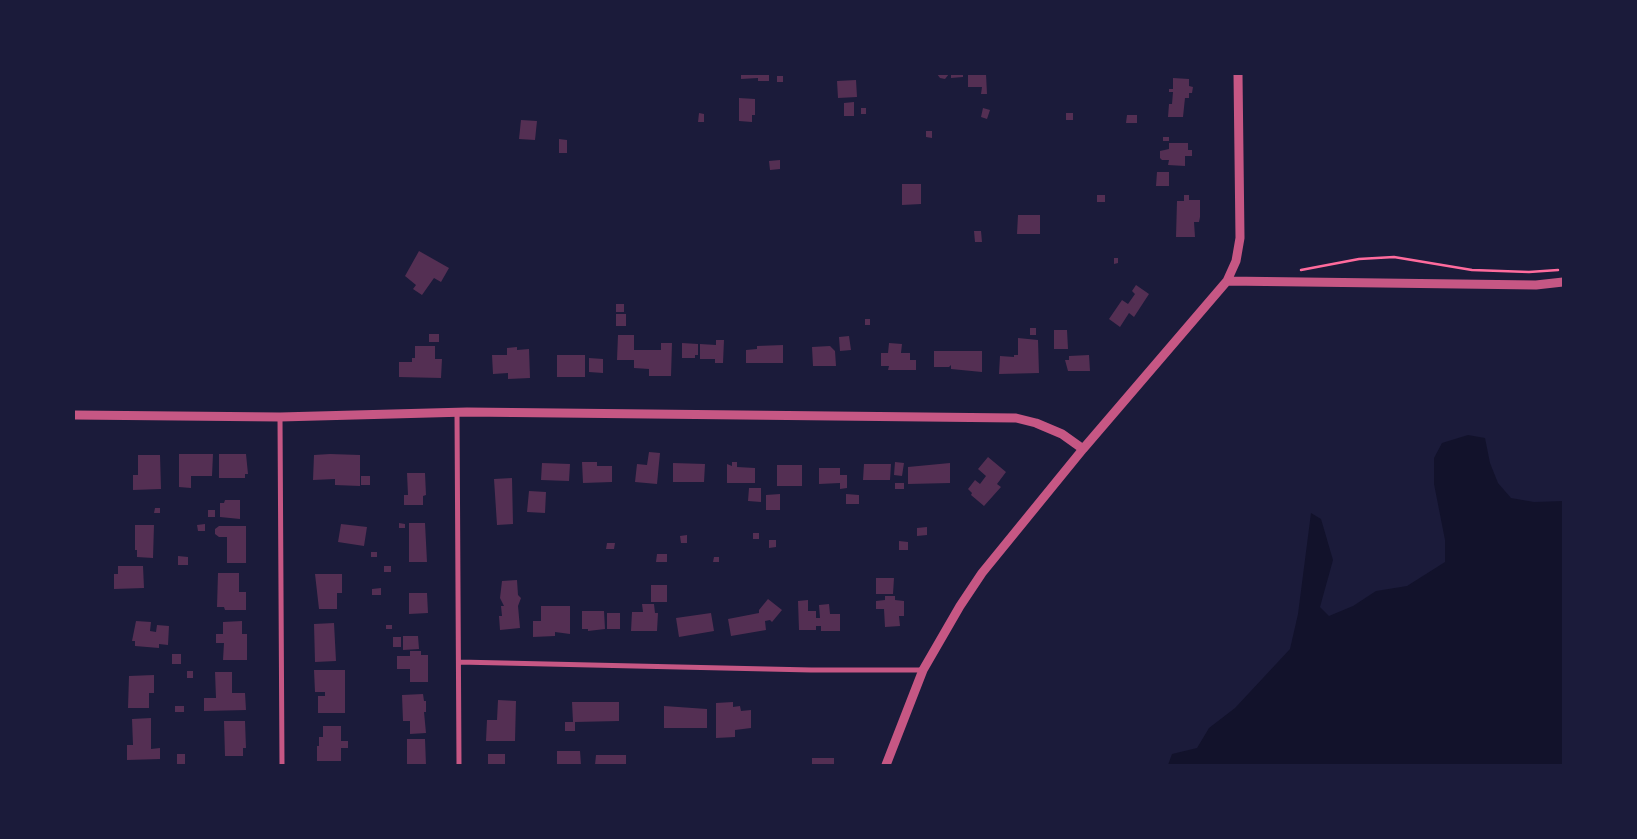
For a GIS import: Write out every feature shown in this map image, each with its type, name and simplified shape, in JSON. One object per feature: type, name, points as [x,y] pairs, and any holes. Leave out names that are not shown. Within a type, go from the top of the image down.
[{"type":"street","points":[[886,765],[922,670],[982,573],[1083,449],[1227,281],[1236,261],[1240,238],[1238,74]]},
{"type":"street","points":[[1227,281],[1536,285],[1563,282]]},
{"type":"street","points":[[74,415],[280,417],[457,413],[1016,418],[1036,423],[1062,434],[1083,449]]},
{"type":"street","points":[[457,413],[459,765]]},
{"type":"street","points":[[280,417],[282,765]]},
{"type":"street","points":[[459,662],[801,670],[922,670]]},
{"type":"path","points":[[1295,270],[1359,259],[1394,257],[1472,270],[1529,272],[1563,270]]},
{"type":"shaded area","points":[[1468,435],[1485,438],[1490,463],[1498,483],[1511,498],[1534,502],[1563,501],[1563,765],[1168,765],[1172,754],[1197,748],[1209,728],[1235,708],[1290,649],[1298,614],[1311,513],[1321,519],[1333,560],[1320,607],[1329,616],[1353,606],[1376,591],[1407,586],[1445,562],[1445,540],[1434,484],[1434,458],[1442,443]]},
{"type":"building","points":[[741,74],[769,74],[769,81],[758,81],[758,78],[741,79]]},
{"type":"building","points":[[937,74],[949,74],[945,79],[940,78]]},
{"type":"building","points":[[951,74],[963,74],[963,77],[951,78]]},
{"type":"building","points":[[968,74],[986,74],[987,94],[981,94],[982,87],[968,87]]},
{"type":"building","points":[[777,76],[783,76],[783,82],[777,82]]},
{"type":"building","points":[[1173,78],[1189,79],[1189,86],[1193,87],[1192,93],[1189,93],[1189,98],[1185,98],[1183,117],[1168,117],[1169,104],[1172,104],[1173,92],[1169,92],[1169,89],[1173,89]]},
{"type":"building","points":[[856,80],[857,97],[838,98],[837,81]]},
{"type":"building","points":[[739,98],[755,99],[755,115],[752,115],[752,122],[739,121]]},
{"type":"building","points":[[854,102],[854,116],[844,116],[844,103]]},
{"type":"building","points":[[861,108],[866,108],[866,114],[861,114]]},
{"type":"building","points":[[983,108],[990,110],[987,119],[981,117]]},
{"type":"building","points":[[699,113],[704,114],[704,122],[698,122]]},
{"type":"building","points":[[1066,113],[1073,113],[1073,120],[1066,120]]},
{"type":"building","points":[[1127,115],[1137,115],[1137,123],[1126,123]]},
{"type":"building","points":[[521,120],[537,121],[535,140],[519,139]]},
{"type":"building","points":[[926,131],[932,131],[932,138],[926,137]]},
{"type":"building","points":[[1163,137],[1169,137],[1169,141],[1163,141]]},
{"type":"building","points":[[559,139],[567,140],[567,153],[559,153]]},
{"type":"building","points":[[1169,143],[1188,143],[1188,150],[1192,150],[1192,156],[1185,156],[1185,166],[1168,165],[1169,160],[1162,160],[1160,158],[1160,151],[1169,149]]},
{"type":"building","points":[[780,160],[780,169],[770,170],[769,161]]},
{"type":"building","points":[[1157,172],[1169,172],[1169,186],[1156,186]]},
{"type":"building","points":[[902,184],[921,184],[921,204],[902,205]]},
{"type":"building","points":[[1097,195],[1105,195],[1105,202],[1097,202]]},
{"type":"building","points":[[1184,195],[1189,195],[1189,200],[1200,200],[1199,222],[1194,222],[1195,237],[1176,237],[1177,201],[1184,201]]},
{"type":"building","points":[[1018,215],[1040,215],[1040,234],[1017,234]]},
{"type":"building","points":[[974,231],[981,231],[982,242],[975,242]]},
{"type":"building","points":[[419,251],[449,268],[441,282],[434,278],[422,295],[413,289],[416,285],[405,276]]},
{"type":"building","points":[[1114,258],[1118,258],[1118,263],[1114,264]]},
{"type":"building","points":[[1136,285],[1149,294],[1134,317],[1129,313],[1120,327],[1109,319],[1122,300],[1128,304],[1135,294],[1132,291]]},
{"type":"building","points":[[616,304],[624,304],[624,312],[616,312]]},
{"type":"building","points":[[616,314],[626,314],[626,326],[616,326]]},
{"type":"building","points":[[865,319],[870,319],[870,325],[865,325]]},
{"type":"building","points":[[1030,328],[1036,328],[1036,335],[1030,335]]},
{"type":"building","points":[[1054,330],[1067,330],[1068,349],[1054,349]]},
{"type":"building","points":[[429,334],[439,334],[439,342],[429,342]]},
{"type":"building","points":[[618,335],[634,335],[634,350],[661,350],[661,343],[672,343],[671,376],[649,376],[649,369],[634,368],[634,360],[617,360]]},
{"type":"building","points":[[849,336],[851,350],[840,351],[839,337]]},
{"type":"building","points":[[1018,338],[1038,340],[1039,373],[999,374],[1000,356],[1014,357],[1014,355],[1018,355]]},
{"type":"building","points":[[716,340],[724,340],[723,363],[715,363],[715,359],[700,359],[700,344],[716,345]]},
{"type":"building","points":[[682,343],[698,344],[698,355],[695,355],[695,358],[682,358]]},
{"type":"building","points":[[889,343],[902,344],[901,353],[910,353],[910,360],[916,360],[916,370],[888,370],[889,366],[881,366],[881,353],[888,353]]},
{"type":"building","points":[[783,345],[783,363],[746,363],[746,350],[757,349],[757,346]]},
{"type":"building","points":[[415,346],[435,346],[435,359],[442,359],[441,378],[399,377],[399,362],[412,362],[412,358],[415,358]]},
{"type":"building","points":[[830,346],[835,351],[836,366],[813,366],[812,347]]},
{"type":"building","points":[[517,347],[517,350],[529,349],[530,378],[508,379],[508,373],[493,374],[492,355],[507,355],[507,348]]},
{"type":"building","points":[[934,351],[982,351],[982,372],[951,369],[951,365],[949,367],[934,367]]},
{"type":"building","points":[[557,355],[585,355],[585,377],[557,377]]},
{"type":"building","points":[[1089,355],[1090,371],[1068,371],[1065,360],[1069,360],[1069,356]]},
{"type":"building","points":[[589,358],[603,359],[603,373],[589,372]]},
{"type":"building","points":[[649,452],[660,453],[657,484],[635,482],[637,464],[647,465]]},
{"type":"building","points":[[179,454],[213,454],[212,476],[191,476],[191,488],[179,487]]},
{"type":"building","points":[[219,454],[246,454],[248,474],[245,474],[245,478],[219,478]]},
{"type":"building","points":[[138,455],[160,455],[161,489],[133,490],[133,475],[138,475]]},
{"type":"building","points":[[314,455],[360,455],[360,486],[335,485],[335,479],[313,480]]},
{"type":"building","points":[[988,457],[1006,472],[997,484],[1001,487],[984,506],[971,495],[972,493],[968,489],[975,480],[980,484],[986,476],[978,469]]},
{"type":"building","points":[[582,462],[597,462],[597,466],[612,466],[612,482],[583,483]]},
{"type":"building","points":[[732,462],[737,462],[737,467],[755,468],[755,483],[727,483],[727,464],[732,466]]},
{"type":"building","points":[[895,462],[904,463],[902,476],[894,475]]},
{"type":"building","points":[[542,463],[570,464],[569,481],[541,480]]},
{"type":"building","points":[[673,463],[705,464],[704,482],[673,482]]},
{"type":"building","points":[[950,463],[950,483],[908,484],[908,467]]},
{"type":"building","points":[[864,464],[891,464],[890,480],[863,480]]},
{"type":"building","points":[[777,465],[802,465],[802,486],[777,486]]},
{"type":"building","points":[[819,468],[840,468],[840,475],[847,475],[847,488],[840,489],[840,483],[819,484]]},
{"type":"building","points":[[407,473],[425,473],[426,495],[423,496],[423,505],[404,505],[404,495],[408,495]]},
{"type":"building","points":[[361,476],[370,476],[370,485],[361,485]]},
{"type":"building","points":[[512,478],[513,524],[497,525],[494,479]]},
{"type":"building","points":[[895,483],[904,483],[904,489],[895,489]]},
{"type":"building","points":[[749,488],[761,488],[761,502],[748,501]]},
{"type":"building","points":[[529,491],[546,492],[545,513],[527,512]]},
{"type":"building","points":[[780,494],[780,510],[766,510],[766,495]]},
{"type":"building","points":[[846,494],[859,495],[859,504],[846,504]]},
{"type":"building","points":[[225,500],[240,500],[240,519],[220,517],[220,503],[224,503]]},
{"type":"building","points":[[155,508],[160,508],[160,513],[154,513]]},
{"type":"building","points":[[208,510],[215,510],[215,517],[208,517]]},
{"type":"building","points":[[399,523],[405,524],[405,528],[399,528]]},
{"type":"building","points":[[409,523],[425,523],[427,562],[409,562]]},
{"type":"building","points":[[205,524],[205,531],[198,531],[197,525]]},
{"type":"building","points":[[341,524],[367,527],[364,546],[338,542]]},
{"type":"building","points":[[135,525],[154,525],[153,558],[137,557],[137,550],[135,550]]},
{"type":"building","points":[[219,526],[246,526],[246,563],[227,563],[227,537],[219,537],[215,534],[215,529]]},
{"type":"building","points":[[927,527],[927,535],[917,536],[917,528]]},
{"type":"building","points":[[753,533],[759,533],[759,539],[753,539]]},
{"type":"building","points":[[687,535],[687,543],[681,543],[680,536]]},
{"type":"building","points":[[769,540],[776,540],[776,547],[769,548]]},
{"type":"building","points":[[899,541],[908,542],[908,550],[899,550]]},
{"type":"building","points":[[607,543],[615,543],[614,549],[606,549]]},
{"type":"building","points":[[371,552],[377,552],[377,557],[371,557]]},
{"type":"building","points":[[657,554],[667,554],[667,562],[656,562]]},
{"type":"building","points":[[178,556],[188,557],[188,565],[178,565]]},
{"type":"building","points":[[714,557],[719,557],[719,562],[713,562]]},
{"type":"building","points":[[118,566],[143,566],[144,588],[114,589],[114,574],[118,574]]},
{"type":"building","points":[[384,566],[391,566],[391,572],[384,572]]},
{"type":"building","points":[[218,573],[239,573],[239,592],[246,592],[246,610],[225,610],[224,607],[217,607]]},
{"type":"building","points":[[315,574],[342,574],[342,593],[337,593],[337,609],[319,609]]},
{"type":"building","points":[[876,578],[894,578],[893,594],[876,594]]},
{"type":"building","points":[[517,580],[518,595],[521,598],[518,606],[520,628],[500,630],[499,616],[502,616],[501,606],[504,606],[500,598],[502,581]]},
{"type":"building","points":[[651,585],[667,585],[667,602],[651,602]]},
{"type":"building","points":[[381,588],[381,595],[372,595],[372,589]]},
{"type":"building","points":[[409,593],[427,593],[428,613],[409,614]]},
{"type":"building","points":[[885,596],[895,596],[895,600],[904,601],[904,616],[899,616],[900,626],[885,627],[884,609],[876,609],[876,601],[885,600]]},
{"type":"building","points":[[768,599],[782,610],[772,622],[770,620],[765,621],[766,630],[731,636],[728,619],[759,613],[759,610]]},
{"type":"building","points":[[808,600],[808,611],[816,611],[816,618],[820,618],[819,605],[829,604],[830,614],[840,614],[840,631],[821,631],[821,626],[816,626],[816,630],[799,630],[798,601]]},
{"type":"building","points":[[642,604],[654,604],[655,613],[658,613],[657,631],[631,631],[632,612],[643,612]]},
{"type":"building","points":[[541,606],[570,606],[570,634],[555,632],[555,636],[533,637],[533,621],[541,621]]},
{"type":"building","points":[[582,611],[604,611],[605,629],[588,631],[588,629],[582,629]]},
{"type":"building","points":[[607,613],[620,613],[620,629],[607,629]]},
{"type":"building","points":[[711,613],[714,631],[679,637],[676,618]]},
{"type":"building","points":[[136,621],[151,622],[150,631],[156,632],[157,625],[169,626],[168,645],[159,644],[159,648],[135,646],[135,641],[132,641]]},
{"type":"building","points":[[242,621],[242,634],[247,634],[247,660],[223,660],[224,643],[216,643],[216,634],[223,634],[223,622]]},
{"type":"building","points":[[334,623],[336,661],[315,662],[314,624]]},
{"type":"building","points":[[386,625],[392,625],[392,629],[386,629]]},
{"type":"building","points":[[403,636],[418,636],[419,649],[403,650]]},
{"type":"building","points":[[393,637],[401,637],[401,647],[393,647]]},
{"type":"building","points":[[410,651],[421,651],[421,655],[428,655],[428,682],[410,682],[410,669],[397,669],[397,656],[410,656]]},
{"type":"building","points":[[172,654],[181,654],[181,664],[172,664]]},
{"type":"building","points":[[314,670],[345,670],[345,713],[318,713],[318,696],[325,696],[325,692],[315,692]]},
{"type":"building","points":[[187,671],[193,671],[193,678],[187,678]]},
{"type":"building","points":[[215,672],[232,672],[232,693],[245,693],[246,710],[204,711],[204,698],[216,698]]},
{"type":"building","points":[[154,675],[154,693],[149,693],[149,708],[128,708],[129,676]]},
{"type":"building","points":[[423,694],[424,701],[426,701],[426,712],[424,712],[426,733],[410,734],[410,721],[403,721],[402,695]]},
{"type":"building","points":[[498,700],[516,701],[515,741],[486,741],[487,720],[497,720]]},
{"type":"building","points":[[572,702],[619,702],[619,721],[575,722],[575,731],[565,731],[565,722],[573,722]]},
{"type":"building","points":[[733,702],[733,707],[740,706],[741,711],[751,710],[751,728],[735,730],[735,737],[716,738],[716,703]]},
{"type":"building","points":[[175,706],[184,706],[184,712],[175,712]]},
{"type":"building","points":[[664,706],[707,709],[707,728],[664,728]]},
{"type":"building","points":[[151,718],[151,749],[160,748],[160,759],[127,760],[127,745],[133,745],[132,719]]},
{"type":"building","points":[[224,721],[245,721],[246,748],[243,748],[243,756],[225,756]]},
{"type":"building","points":[[323,726],[341,726],[341,741],[348,741],[348,748],[341,748],[341,761],[317,761],[317,746],[319,746],[319,737],[323,737]]},
{"type":"building","points":[[407,739],[425,739],[426,765],[407,765]]},
{"type":"building","points":[[557,751],[580,751],[581,765],[557,765]]},
{"type":"building","points":[[177,754],[185,754],[185,764],[177,764]]},
{"type":"building","points":[[488,754],[505,754],[505,765],[488,765]]},
{"type":"building","points":[[596,755],[626,755],[626,765],[595,765]]},
{"type":"building","points":[[812,758],[834,758],[834,765],[812,765]]}]
